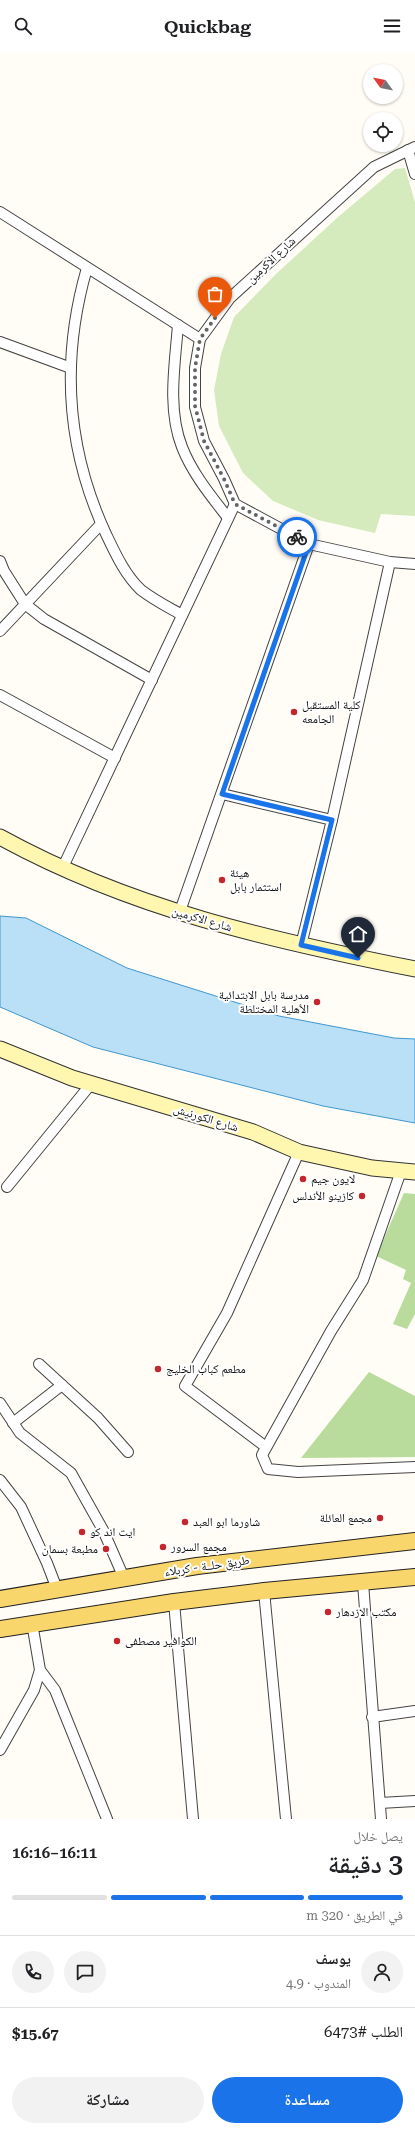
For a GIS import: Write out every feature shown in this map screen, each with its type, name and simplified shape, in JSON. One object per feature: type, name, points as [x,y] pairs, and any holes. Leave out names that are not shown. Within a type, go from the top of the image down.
[{"type":"main road","name":"طريق حلــة - كربلاء","points":[[0,1599],[197,1566],[415,1541]]},
{"type":"main road","points":[[0,1629],[32,1622],[174,1602],[264,1591],[415,1577]]},
{"type":"street","points":[[411,149],[415,174]]},
{"type":"street","name":"شارع الاكرمين","points":[[235,504],[204,441],[195,406],[195,368],[200,339],[230,298],[286,246],[374,167],[411,149]]},
{"type":"street","points":[[0,212],[200,339]]},
{"type":"street","points":[[87,268],[76,304],[71,368],[72,410],[77,447],[87,487],[101,524],[115,554],[140,589],[159,603],[182,615]]},
{"type":"street","points":[[178,325],[174,393],[176,419],[182,446],[201,482],[228,518]]},
{"type":"street","points":[[0,342],[71,368]]},
{"type":"street","points":[[62,869],[235,504],[309,544],[390,562],[415,564]]},
{"type":"street","points":[[0,631],[101,524]]},
{"type":"street","points":[[179,914],[309,544]]},
{"type":"street","points":[[0,561],[4,572],[25,604],[44,619],[152,680]]},
{"type":"street","points":[[301,945],[332,820],[390,562]]},
{"type":"street","points":[[0,695],[115,758]]},
{"type":"street","points":[[222,794],[332,820]]},
{"type":"street","name":"شارع الاكرمين","points":[[0,837],[62,869],[179,914],[301,945],[415,969]]},
{"type":"street","name":"شارع الكورنيش","points":[[0,1048],[72,1078],[253,1132],[299,1152],[372,1168],[408,1172]]},
{"type":"street","points":[[7,1187],[92,1084]]},
{"type":"street","points":[[266,1447],[185,1386],[227,1313],[299,1152]]},
{"type":"street","points":[[408,1172],[363,1280],[331,1331],[262,1455],[268,1469],[280,1471],[298,1472],[415,1467]]},
{"type":"street","points":[[39,1364],[98,1418],[128,1452]]},
{"type":"street","points":[[14,1423],[62,1385]]},
{"type":"street","points":[[0,1403],[20,1433],[71,1473],[103,1530],[124,1578]]},
{"type":"street","points":[[0,1480],[21,1507],[47,1563],[57,1589]]},
{"type":"street","points":[[363,1583],[372,1717],[382,1819]]},
{"type":"street","points":[[264,1591],[286,1819]]},
{"type":"street","points":[[174,1602],[193,1819]]},
{"type":"street","points":[[1,1746],[34,1690],[40,1670],[32,1622]]},
{"type":"street","points":[[40,1670],[55,1690],[104,1817]]},
{"type":"street","points":[[372,1717],[415,1711]]},
{"type":"street","points":[[380,1803],[415,1801]]},
{"type":"green space","points":[[405,168],[415,202],[415,516],[381,514],[375,533],[318,520],[273,501],[243,473],[219,426],[214,390],[221,354],[234,317],[276,274],[338,217],[395,169]]},
{"type":"green space","points":[[404,1193],[415,1194],[415,1314],[407,1329],[393,1324],[411,1283],[403,1279],[406,1270],[376,1256]]},
{"type":"green space","points":[[369,1372],[415,1396],[415,1457],[301,1458]]},
{"type":"water","points":[[0,916],[26,918],[127,968],[279,1016],[394,1038],[415,1039],[415,1123],[323,1106],[93,1047],[0,1007]]},
{"type":"way so far","points":[[215,318],[200,339],[195,368],[195,406],[204,441],[235,504],[297,537]]},
{"type":"place","name":"كلية المستقبل الجامعه","points":[[294,712]]},
{"type":"place","name":"هيئة استثمار بابل","points":[[222,880]]},
{"type":"place","name":"مدرسة بابل الابتدائية الأهلية المختلطة","points":[[317,1002]]},
{"type":"place","name":"لايون جيم","points":[[303,1179]]},
{"type":"place","name":"كازينو الأندلس","points":[[362,1196]]},
{"type":"place","name":"مطعم كباب الخليج","points":[[158,1369]]},
{"type":"place","name":"مجمع العائلة","points":[[380,1518]]},
{"type":"place","name":"شاورما ابو العبد","points":[[185,1522]]},
{"type":"place","name":"ايت اند كو","points":[[82,1532]]},
{"type":"place","name":"مجمع السرور","points":[[163,1547]]},
{"type":"place","name":"مطبعة بسمان","points":[[106,1549]]},
{"type":"place","name":"مكتب الازدهار","points":[[328,1612]]},
{"type":"place","name":"الكوافير مصطفى","points":[[117,1641]]},
{"type":"route","points":[[297,537],[309,544],[222,794],[332,820],[301,945],[358,958]]}]
